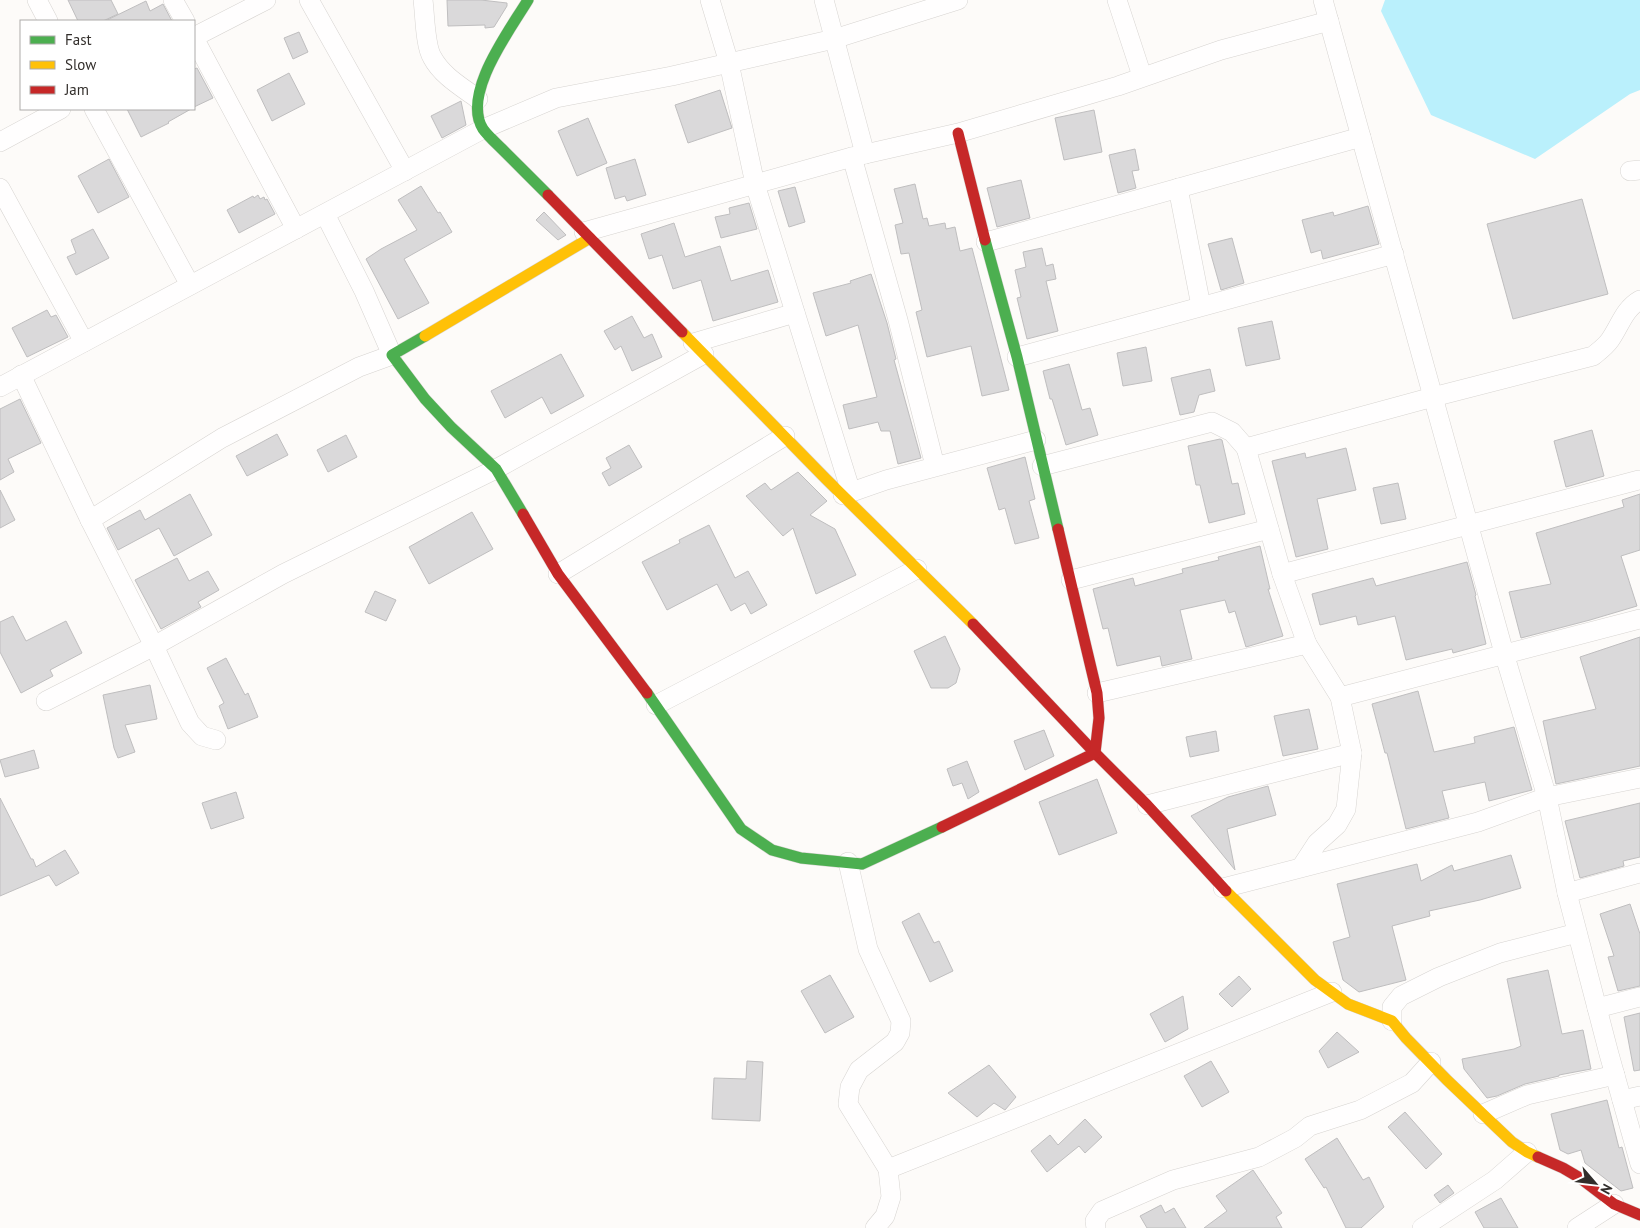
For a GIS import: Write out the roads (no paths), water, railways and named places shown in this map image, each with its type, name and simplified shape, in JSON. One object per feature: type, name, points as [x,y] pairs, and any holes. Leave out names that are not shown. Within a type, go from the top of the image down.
[{"type":"street","points":[[37,0],[47,20]]},
{"type":"street","points":[[173,0],[183,20]]},
{"type":"street","points":[[195,36],[266,0]]},
{"type":"street","points":[[310,0],[405,171]]},
{"type":"street","points":[[423,0],[426,30],[432,57],[447,76],[478,99]]},
{"type":"street","points":[[528,0],[485,75],[478,99],[478,113],[483,128],[784,436],[847,494],[917,569],[988,639],[1095,753],[1147,805],[1223,888],[1315,980],[1348,1004],[1392,1021],[1406,1038],[1512,1142],[1527,1152],[1580,1178],[1614,1204],[1640,1214]]},
{"type":"street","points":[[710,0],[729,63],[755,184],[795,313],[847,494]]},
{"type":"street","points":[[824,0],[898,320],[935,466]]},
{"type":"street","points":[[0,387],[483,128],[556,98],[672,76],[834,38],[958,0]]},
{"type":"street","points":[[1117,0],[1142,76]]},
{"type":"street","points":[[1323,0],[1504,653],[1547,797],[1567,893],[1615,1075],[1631,1098],[1640,1164]]},
{"type":"street","points":[[90,520],[230,434],[359,367],[392,355],[587,235],[755,184],[859,156],[958,133],[1118,86],[1142,76],[1221,50],[1329,21]]},
{"type":"street","points":[[195,39],[296,229]]},
{"type":"street","points":[[0,142],[59,110]]},
{"type":"street","points":[[95,110],[190,285]]},
{"type":"street","points":[[958,133],[1017,357],[1097,694],[1099,718],[1095,753]]},
{"type":"street","points":[[986,242],[1361,138]]},
{"type":"street","points":[[0,188],[84,342]]},
{"type":"street","points":[[1178,188],[1201,306]]},
{"type":"street","points":[[325,214],[364,291],[392,355],[425,399],[451,427],[496,469],[558,574],[656,705],[740,829],[772,850],[801,858],[862,864],[963,818],[1095,753]]},
{"type":"street","points":[[1017,357],[1394,254]]},
{"type":"street","points":[[1246,448],[1592,356],[1603,349],[1631,305],[1640,300]]},
{"type":"street","points":[[46,701],[154,646],[283,574],[496,469],[698,348],[795,313]]},
{"type":"street","points":[[22,375],[90,520],[154,646],[190,723],[202,736],[216,740]]},
{"type":"street","points":[[1042,466],[1212,422],[1232,432],[1246,448],[1282,574],[1307,644],[1340,697],[1352,753],[1346,809],[1337,826],[1317,843],[1302,866]]},
{"type":"street","points":[[558,574],[784,436]]},
{"type":"street","points":[[847,494],[886,480],[935,466],[1036,440]]},
{"type":"street","points":[[1282,574],[1639,480]]},
{"type":"street","points":[[1071,580],[1269,529]]},
{"type":"street","points":[[656,705],[917,569]]},
{"type":"street","points":[[1340,697],[1640,619]]},
{"type":"street","points":[[1097,694],[1307,644]]},
{"type":"street","points":[[1147,805],[1352,753]]},
{"type":"street","points":[[1223,888],[1302,866],[1478,822],[1547,797],[1640,778]]},
{"type":"street","points":[[848,862],[868,948],[901,1021],[900,1033],[895,1042],[859,1070],[850,1088],[848,1104],[888,1169],[891,1197],[886,1216],[875,1228]]},
{"type":"street","points":[[1567,893],[1640,873]]},
{"type":"street","points":[[1392,1021],[1392,1007],[1400,996],[1439,977],[1500,953],[1578,933]]},
{"type":"street","points":[[888,1169],[1332,992]]},
{"type":"street","points":[[1597,1008],[1640,997]]},
{"type":"street","points":[[1096,1228],[1094,1221],[1102,1211],[1173,1180],[1260,1157],[1295,1138],[1310,1126],[1360,1110],[1412,1083],[1431,1062]]},
{"type":"street","points":[[1483,1114],[1526,1095],[1615,1075]]},
{"type":"street","points":[[1422,1228],[1495,1180],[1527,1152]]},
{"type":"street","points":[[1577,1228],[1614,1204]]},
{"type":"water","points":[[1385,0],[1640,0],[1640,90],[1630,94],[1535,159],[1431,115],[1381,11]]}]
